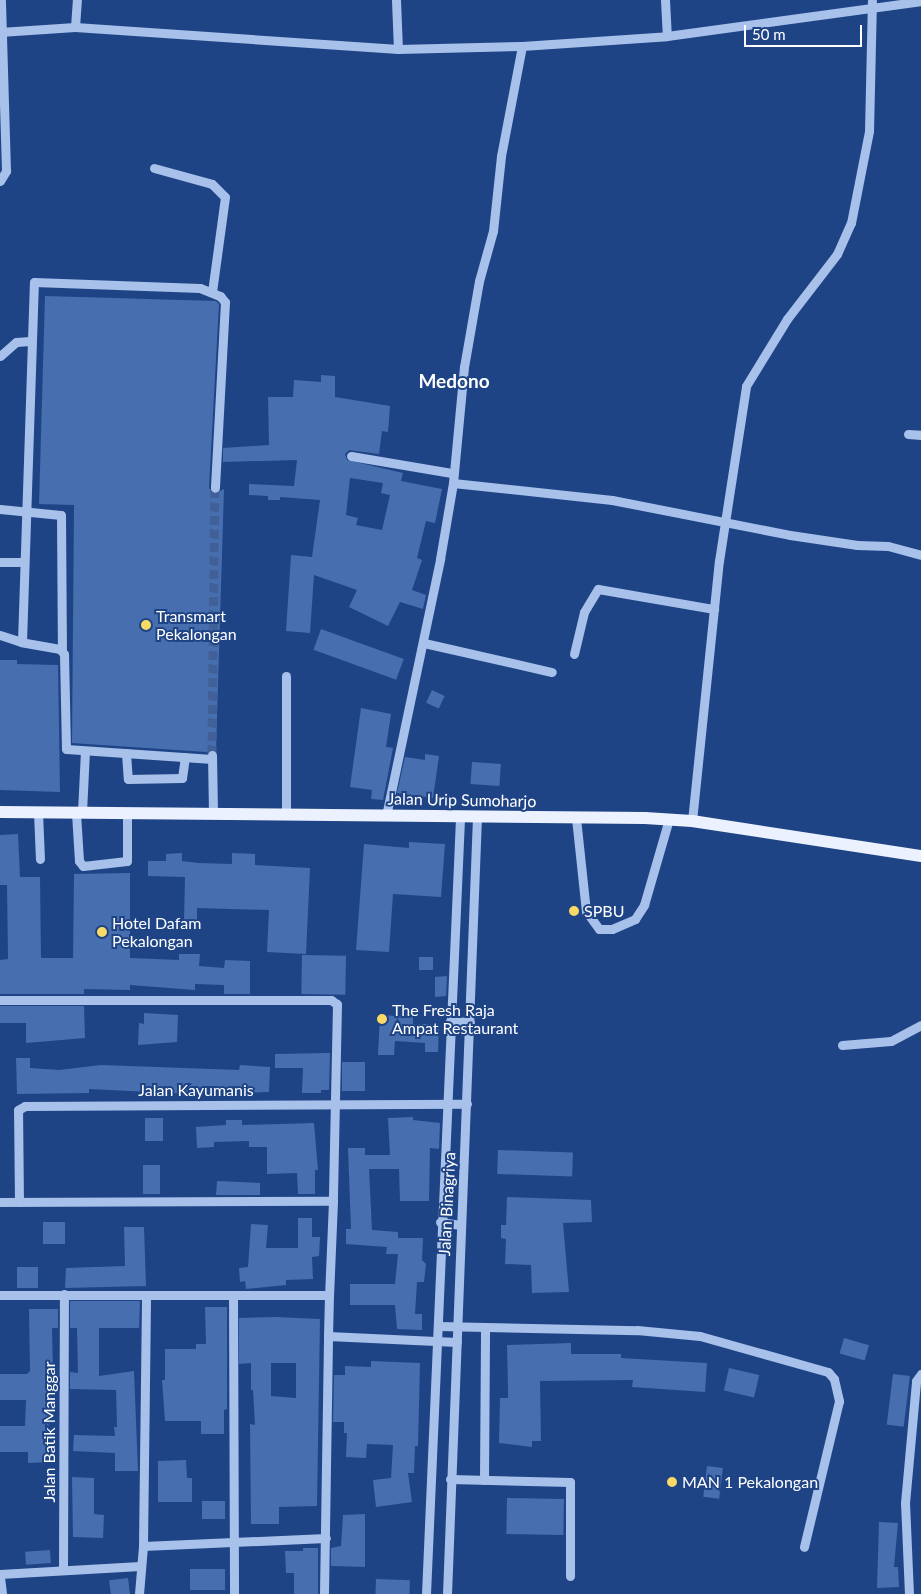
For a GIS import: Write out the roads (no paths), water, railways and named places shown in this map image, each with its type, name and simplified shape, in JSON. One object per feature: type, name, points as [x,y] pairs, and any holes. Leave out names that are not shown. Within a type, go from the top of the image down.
[{"type":"main road","name":"Jalan Urip Sumoharjo","points":[[0,812],[214,812],[669,819],[921,856]]},
{"type":"street","points":[[0,181],[6,171],[1,0]]},
{"type":"street","points":[[75,28],[77,0]]},
{"type":"street","points":[[396,0],[398,49]]},
{"type":"street","points":[[665,0],[667,36]]},
{"type":"street","points":[[1,32],[75,28],[398,49],[522,46],[667,36],[872,3],[921,1]]},
{"type":"street","points":[[692,822],[714,609],[746,386],[787,319],[837,254],[851,224],[869,131],[872,3]]},
{"type":"street","points":[[386,816],[414,679],[424,643],[453,483],[452,473],[464,367],[480,281],[494,231],[501,156],[522,46]]},
{"type":"street","points":[[154,168],[212,184],[225,197],[212,292]]},
{"type":"street","points":[[22,642],[30,341],[34,282],[200,288],[212,292],[225,302],[215,488]]},
{"type":"street","points":[[0,356],[16,342],[30,341]]},
{"type":"street","points":[[908,434],[921,435]]},
{"type":"street","points":[[351,456],[452,473]]},
{"type":"street","points":[[453,483],[612,500],[726,520],[790,535],[857,545],[888,546],[921,555]]},
{"type":"street","points":[[0,509],[61,515],[65,749],[185,757],[212,756],[214,812]]},
{"type":"street","points":[[0,562],[23,562]]},
{"type":"street","points":[[574,654],[584,612],[598,589],[714,609]]},
{"type":"street","points":[[0,635],[62,651]]},
{"type":"street","points":[[424,643],[552,672]]},
{"type":"street","points":[[286,676],[286,814]]},
{"type":"street","points":[[85,751],[79,813],[79,861],[83,866],[127,861],[127,812]]},
{"type":"street","points":[[126,753],[128,779],[182,778],[185,757]]},
{"type":"street","points":[[38,812],[40,859]]},
{"type":"street","name":"Jalan Binagriya","points":[[447,1594],[456,1480],[457,1342],[464,1329],[461,1224],[477,816]]},
{"type":"street","name":"Jalan Binagriya","points":[[426,1594],[438,1326],[440,1222],[460,817]]},
{"type":"street","points":[[576,818],[586,911],[599,929],[612,929],[635,919],[644,905],[669,819]]},
{"type":"street","points":[[0,1000],[331,1000],[337,1004],[339,1013],[329,1295],[324,1594]]},
{"type":"street","points":[[450,1021],[470,1022]]},
{"type":"street","points":[[842,1045],[891,1041],[921,1025]]},
{"type":"street","name":"Jalan Kayumanis","points":[[19,1202],[18,1110],[25,1106],[467,1104]]},
{"type":"street","points":[[0,1202],[333,1201]]},
{"type":"street","points":[[440,1222],[461,1224]]},
{"type":"street","name":"Jalan Batik Manggar","points":[[63,1569],[64,1294]]},
{"type":"street","points":[[233,1294],[232,1542],[234,1594]]},
{"type":"street","points":[[0,1295],[329,1295]]},
{"type":"street","points":[[138,1594],[143,1546],[146,1296]]},
{"type":"street","points":[[438,1326],[464,1329],[637,1330],[700,1336],[828,1372],[834,1380],[840,1401],[804,1547]]},
{"type":"street","points":[[484,1480],[485,1329]]},
{"type":"street","points":[[328,1336],[457,1342]]},
{"type":"street","points":[[909,1594],[905,1503],[916,1381],[921,1374]]},
{"type":"street","points":[[456,1480],[570,1482],[570,1576]]},
{"type":"street","points":[[143,1546],[326,1538]]},
{"type":"street","points":[[2,1594],[0,1575],[63,1569],[140,1566]]},
{"type":"tunnel","points":[[212,754],[215,488]]},
{"type":"place","name":"Transmart Pekalongan","points":[[146,625]]},
{"type":"place","name":"SPBU","points":[[574,911]]},
{"type":"place","name":"Hotel Dafam Pekalongan","points":[[102,932]]},
{"type":"place","name":"The Fresh Raja Ampat Restaurant","points":[[382,1019]]},
{"type":"place","name":"MAN 1 Pekalongan","points":[[672,1482]]},
{"type":"district","name":"Medono","points":[[454,381]]}]
